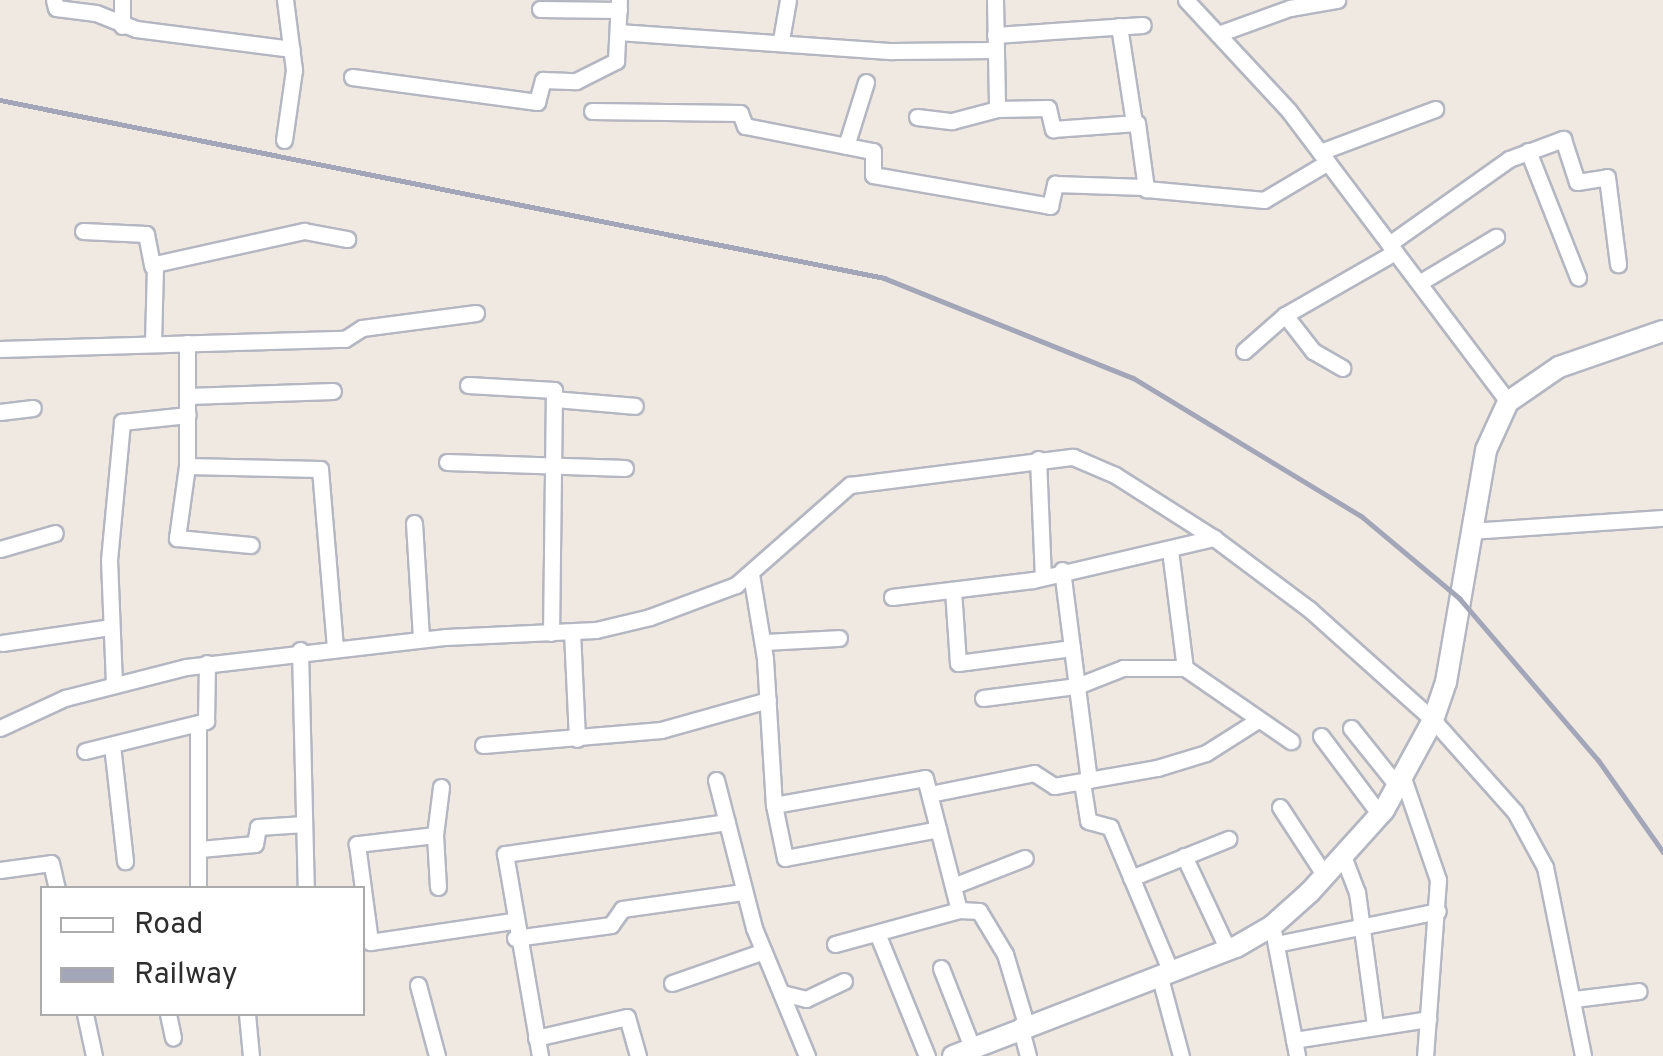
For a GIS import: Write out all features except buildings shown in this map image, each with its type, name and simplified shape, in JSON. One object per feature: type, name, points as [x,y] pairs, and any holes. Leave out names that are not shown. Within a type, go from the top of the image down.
[{"type":"street","points":[[54,0],[56,8],[92,12],[122,26],[292,49]]},
{"type":"street","points":[[122,0],[122,26]]},
{"type":"street","points":[[284,140],[293,98],[285,0]]},
{"type":"street","points":[[781,40],[788,0]]},
{"type":"street","points":[[996,0],[997,109]]},
{"type":"street","points":[[1186,0],[1324,157],[1508,402]]},
{"type":"street","points":[[1218,34],[1272,6],[1337,0]]},
{"type":"street","points":[[352,76],[537,102],[543,80],[573,82],[614,63],[619,5],[540,10]]},
{"type":"street","points":[[618,32],[781,40],[892,51],[1144,24]]},
{"type":"street","points":[[1119,26],[1144,187]]},
{"type":"street","points":[[846,146],[866,82]]},
{"type":"street","points":[[917,117],[952,121],[997,109],[1046,107],[1053,129],[1134,123]]},
{"type":"street","points":[[592,111],[740,113],[745,126],[875,152],[873,175],[1050,206],[1056,184],[1144,187],[1264,200],[1324,157],[1436,108]]},
{"type":"street","points":[[1244,351],[1285,314],[1392,248],[1528,151],[1565,139],[1577,182],[1607,177],[1618,264]]},
{"type":"street","points":[[1528,151],[1578,277]]},
{"type":"street","points":[[83,231],[146,234],[152,266],[153,343]]},
{"type":"street","points":[[152,266],[304,232],[346,239]]},
{"type":"street","points":[[1419,283],[1496,237]]},
{"type":"street","points":[[0,349],[345,339],[362,328],[476,314]]},
{"type":"street","points":[[1285,314],[1313,351],[1343,368]]},
{"type":"street","points":[[1274,935],[1380,815],[1402,784],[1433,720],[1446,682],[1486,450],[1508,402],[1559,368],[1663,331]]},
{"type":"street","points":[[187,343],[187,466],[178,538],[252,545]]},
{"type":"street","points":[[468,384],[548,385],[554,399],[551,634]]},
{"type":"street","points":[[188,396],[334,391]]},
{"type":"street","points":[[554,399],[635,406]]},
{"type":"street","points":[[0,412],[33,408]]},
{"type":"street","points":[[114,684],[110,627],[122,422],[188,415]]},
{"type":"street","points":[[0,728],[114,684],[207,663],[421,639],[572,632],[650,617],[752,574],[850,486],[1073,457],[1115,475],[1214,538],[1309,610],[1433,720],[1537,847],[1574,999],[1583,1056]]},
{"type":"street","points":[[1038,459],[1043,576]]},
{"type":"street","points":[[448,462],[625,468]]},
{"type":"street","points":[[187,466],[320,469],[335,647]]},
{"type":"street","points":[[1470,531],[1663,518]]},
{"type":"street","points":[[414,523],[421,639]]},
{"type":"street","points":[[0,549],[55,533]]},
{"type":"street","points":[[892,597],[1043,576],[1214,538]]},
{"type":"street","points":[[1170,550],[1184,668]]},
{"type":"street","points":[[1062,570],[1088,822],[1110,827],[1131,878],[1165,972],[1182,1056]]},
{"type":"street","points":[[752,574],[764,642],[774,805],[790,859],[938,828]]},
{"type":"street","points":[[953,590],[958,663],[1072,648]]},
{"type":"street","points":[[2,642],[110,627]]},
{"type":"street","points":[[572,632],[577,740]]},
{"type":"street","points":[[764,642],[839,638]]},
{"type":"street","points":[[300,650],[306,886]]},
{"type":"street","points":[[85,751],[198,725],[211,714],[207,663]]},
{"type":"street","points":[[983,698],[1076,686],[1123,668],[1184,668],[1290,741]]},
{"type":"street","points":[[483,744],[577,740],[660,730],[768,700]]},
{"type":"street","points":[[930,794],[1034,774],[1054,786],[1186,761],[1258,720]]},
{"type":"street","points":[[198,725],[198,886]]},
{"type":"street","points":[[1351,728],[1402,784],[1434,856],[1438,911],[1426,1056]]},
{"type":"street","points":[[1321,736],[1380,815]]},
{"type":"street","points":[[112,745],[125,860]]},
{"type":"street","points":[[774,805],[923,777],[959,910]]},
{"type":"street","points":[[716,780],[743,892],[807,1056]]},
{"type":"street","points":[[438,886],[435,836],[441,787]]},
{"type":"street","points":[[1280,806],[1325,876]]},
{"type":"street","points":[[540,1056],[513,929],[506,852],[728,822]]},
{"type":"street","points":[[200,849],[256,844],[258,827],[304,824]]},
{"type":"street","points":[[363,886],[358,842],[435,836]]},
{"type":"street","points":[[1131,878],[1228,838]]},
{"type":"street","points":[[1184,856],[1228,950]]},
{"type":"street","points":[[1343,856],[1355,879],[1374,1026]]},
{"type":"street","points":[[953,886],[1024,858]]},
{"type":"street","points":[[0,870],[51,863],[57,886]]},
{"type":"street","points":[[365,900],[370,942],[513,929],[611,926],[622,909],[743,892]]},
{"type":"street","points":[[836,944],[959,910],[979,910],[992,924],[1023,1025],[1028,1056]]},
{"type":"street","points":[[940,968],[963,1052],[1023,1025],[1274,935],[1361,926],[1438,911]]},
{"type":"street","points":[[877,933],[927,1056]]},
{"type":"street","points":[[1274,935],[1296,1048],[1374,1026],[1428,1018]]},
{"type":"street","points":[[672,983],[764,951]]},
{"type":"street","points":[[782,993],[806,999],[844,981]]},
{"type":"street","points":[[418,985],[438,1056]]},
{"type":"street","points":[[1574,999],[1639,990]]},
{"type":"street","points":[[85,1016],[94,1056]]},
{"type":"street","points":[[168,1016],[173,1037]]},
{"type":"street","points":[[247,1016],[251,1056]]},
{"type":"street","points":[[536,1038],[628,1017],[638,1056]]},
{"type":"railway","points":[[0,100],[884,278],[1133,378],[1361,516],[1459,598],[1598,760],[1663,852]]}]
